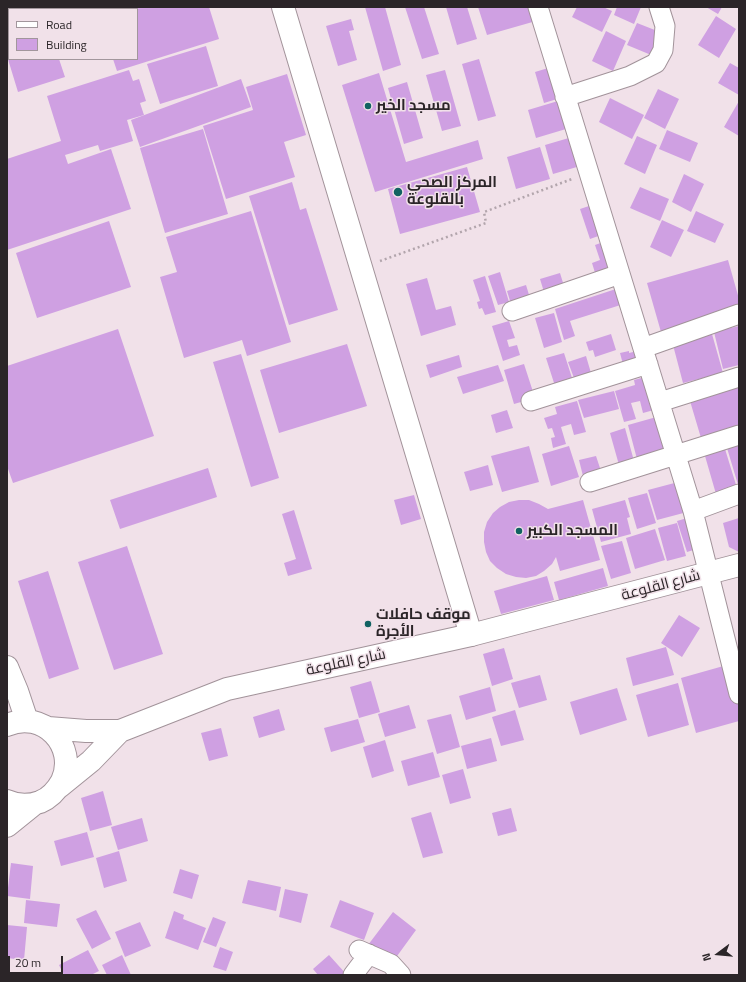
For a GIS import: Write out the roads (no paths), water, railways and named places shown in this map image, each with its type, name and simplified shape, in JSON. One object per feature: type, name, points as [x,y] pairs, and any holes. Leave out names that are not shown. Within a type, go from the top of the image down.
[{"type":"main road","points":[[283,7],[471,635]]},
{"type":"main road","name":"شارع القلوعة","points":[[120,731],[227,689],[471,635],[739,565]]},
{"type":"main road","points":[[7,667],[17,691],[17,723],[38,724],[48,728],[86,731],[120,731]]},
{"type":"main road","points":[[7,801],[21,805],[33,804],[43,801],[52,795],[59,786],[64,775],[66,762],[64,749],[57,737],[48,728]]},
{"type":"main road","points":[[59,786],[91,761],[120,731]]},
{"type":"main road","points":[[7,826],[33,804]]},
{"type":"street","points":[[538,7],[693,511],[739,694]]},
{"type":"street","points":[[566,97],[630,76],[656,63],[663,50],[665,26],[660,7]]},
{"type":"street","points":[[512,311],[620,274]]},
{"type":"street","points":[[531,401],[646,356],[739,314]]},
{"type":"street","points":[[660,402],[739,377]]},
{"type":"street","points":[[590,482],[739,435]]},
{"type":"street","points":[[693,511],[739,494]]},
{"type":"street","points":[[353,975],[364,952],[391,964],[401,975]]},
{"type":"place","name":"مسجد الخير","points":[[368,106]]},
{"type":"place","name":"المركز الصحي بالقلوعة","points":[[398,192]]},
{"type":"place","name":"المسجد الكبير","points":[[519,531]]},
{"type":"place","name":"موقف حافلات الأجرة","points":[[368,624]]}]
